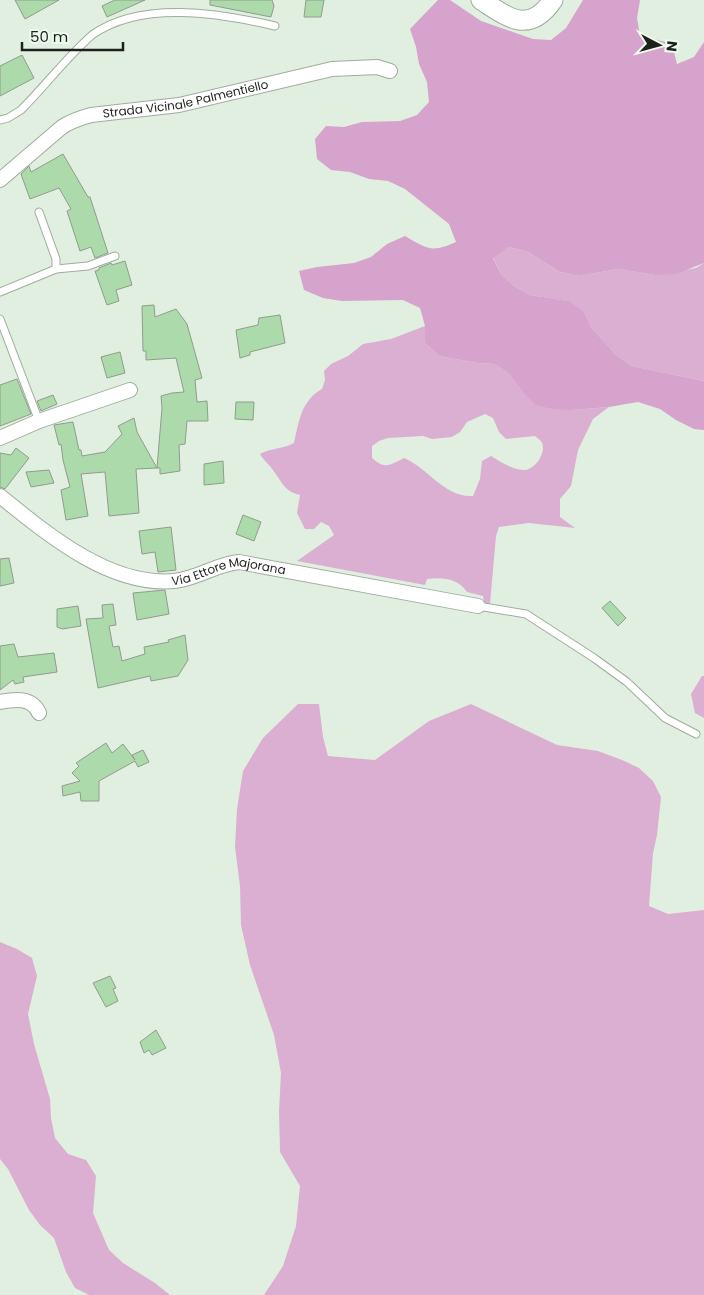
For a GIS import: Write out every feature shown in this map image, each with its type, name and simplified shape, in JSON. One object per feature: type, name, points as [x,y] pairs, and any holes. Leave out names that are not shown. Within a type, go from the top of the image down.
[{"type":"street","points":[[481,0],[513,20],[528,21],[540,16],[553,0]]},
{"type":"street","name":"Strada Vicinale Palmentiello","points":[[0,180],[72,120],[91,115],[179,105],[332,68],[377,67],[390,70]]},
{"type":"street","points":[[0,438],[40,420],[130,390]]},
{"type":"street","name":"Via Ettore Majorana","points":[[0,496],[30,521],[86,558],[106,568],[145,580],[176,581],[195,576],[217,566],[239,562],[478,606]]},
{"type":"street","points":[[0,702],[28,701],[36,706],[39,713]]},
{"type":"lane","points":[[0,120],[8,118],[21,110],[92,34],[125,16],[143,11],[183,8],[218,12],[275,26]]},
{"type":"lane","points":[[39,212],[56,259],[56,269]]},
{"type":"lane","points":[[0,292],[56,269],[88,266],[115,256]]},
{"type":"lane","points":[[0,319],[40,420]]},
{"type":"lane","points":[[478,606],[520,612],[532,617],[594,658],[626,682],[665,718],[696,734]]},
{"type":"shaded area","points":[[438,0],[450,0],[481,21],[533,39],[551,40],[566,28],[583,0],[640,0],[637,18],[640,35],[672,44],[677,64],[694,57],[704,42],[704,263],[676,274],[655,275],[618,269],[579,276],[560,272],[528,252],[509,247],[493,258],[501,274],[514,286],[530,295],[568,301],[583,310],[591,327],[616,355],[632,366],[704,381],[704,430],[694,429],[660,409],[638,402],[572,410],[553,409],[536,405],[509,374],[495,364],[477,363],[439,356],[425,343],[425,326],[420,308],[403,300],[342,301],[323,298],[304,290],[299,271],[354,263],[371,257],[387,244],[405,236],[424,247],[430,248],[441,248],[456,242],[449,224],[405,189],[388,181],[369,179],[350,172],[331,170],[317,159],[315,139],[326,126],[344,127],[362,122],[400,121],[417,115],[429,102],[427,82],[419,64],[410,29]]},
{"type":"shaded area","points":[[509,247],[528,252],[560,272],[579,276],[618,269],[655,275],[696,268],[704,263],[704,381],[632,366],[616,355],[591,327],[583,310],[567,301],[530,295],[514,286],[501,274],[493,257]]},
{"type":"shaded area","points":[[425,326],[425,343],[439,356],[477,363],[495,364],[509,374],[521,390],[572,410],[609,407],[593,419],[578,450],[571,486],[560,499],[560,517],[575,528],[529,523],[499,527],[496,536],[490,604],[484,603],[483,596],[467,592],[454,581],[438,578],[427,579],[425,585],[297,561],[334,535],[329,526],[321,522],[314,529],[305,529],[297,513],[300,495],[291,492],[284,486],[260,454],[294,443],[302,412],[309,399],[322,389],[325,380],[324,371],[331,364],[348,356],[363,344],[391,339]],"holes":[[[485,414],[493,418],[499,432],[506,439],[535,436],[543,445],[542,455],[536,464],[523,470],[506,465],[491,456],[482,461],[480,479],[473,496],[454,492],[404,458],[388,465],[381,464],[372,458],[372,446],[388,438],[423,436],[432,439],[452,437],[460,432],[467,422]]]},
{"type":"shaded area","points":[[702,676],[704,676],[704,718],[695,713],[691,694]]},
{"type":"shaded area","points":[[298,704],[319,704],[323,737],[328,756],[375,760],[429,721],[471,704],[557,745],[598,751],[622,760],[639,768],[653,781],[661,797],[653,853],[649,906],[668,914],[704,910],[704,1295],[264,1295],[283,1266],[296,1226],[300,1186],[280,1152],[279,1111],[281,1073],[274,1035],[250,965],[241,925],[240,886],[235,847],[237,809],[243,771],[263,738]]},
{"type":"shaded area","points":[[0,942],[32,958],[37,976],[28,1014],[34,1044],[50,1099],[55,1138],[68,1154],[86,1160],[96,1176],[93,1213],[109,1250],[123,1263],[170,1295],[89,1295],[75,1288],[66,1272],[54,1238],[40,1225],[29,1210],[8,1169],[0,1159]]},
{"type":"building","points":[[15,0],[59,0],[25,19]]},
{"type":"building","points":[[115,0],[145,0],[107,17],[102,6]]},
{"type":"building","points":[[210,0],[272,0],[274,6],[271,17],[210,5]]},
{"type":"building","points":[[306,0],[324,0],[321,17],[304,17]]},
{"type":"building","points":[[22,55],[34,78],[0,96],[0,66]]},
{"type":"building","points":[[63,154],[88,197],[90,197],[108,253],[95,258],[91,247],[80,251],[67,211],[71,209],[59,188],[30,199],[21,174],[29,166],[31,172]]},
{"type":"building","points":[[125,261],[132,285],[116,290],[119,301],[107,305],[95,271],[111,263],[112,265]]},
{"type":"building","points":[[154,305],[155,317],[176,309],[187,324],[202,378],[195,380],[197,402],[207,401],[208,421],[187,421],[185,444],[179,445],[180,471],[160,474],[160,468],[157,468],[162,408],[161,396],[184,392],[176,358],[146,360],[146,351],[143,351],[142,306]]},
{"type":"building","points":[[280,315],[285,343],[250,352],[250,355],[240,358],[236,330],[258,325],[259,318]]},
{"type":"building","points":[[120,352],[125,373],[107,378],[101,357]]},
{"type":"building","points":[[17,379],[31,414],[0,426],[0,385]]},
{"type":"building","points":[[53,395],[57,404],[41,411],[37,401]]},
{"type":"building","points":[[236,402],[254,402],[253,420],[235,419]]},
{"type":"building","points":[[134,418],[137,432],[157,468],[136,469],[139,513],[109,516],[105,472],[81,474],[88,516],[66,520],[61,490],[70,487],[61,444],[59,445],[54,425],[73,422],[82,456],[105,452],[122,434],[118,426]]},
{"type":"building","points":[[16,448],[29,458],[5,489],[0,487],[0,453],[11,455]]},
{"type":"building","points":[[223,461],[224,483],[204,485],[204,464]]},
{"type":"building","points":[[49,470],[54,483],[31,487],[26,472]]},
{"type":"building","points":[[243,515],[261,522],[254,541],[236,534]]},
{"type":"building","points":[[171,527],[176,570],[158,572],[155,552],[142,554],[139,531]]},
{"type":"building","points":[[9,558],[14,583],[0,586],[0,559]]},
{"type":"building","points":[[165,590],[169,614],[137,620],[133,593]]},
{"type":"building","points":[[610,601],[626,618],[618,626],[602,608]]},
{"type":"building","points":[[113,604],[116,625],[109,626],[113,647],[119,646],[122,661],[145,654],[144,647],[169,642],[168,640],[185,635],[188,660],[178,676],[151,681],[150,676],[98,688],[86,619],[103,618],[102,605]]},
{"type":"building","points":[[78,606],[81,626],[62,629],[57,627],[57,609]]},
{"type":"building","points":[[14,644],[18,657],[54,653],[57,672],[23,677],[24,682],[15,684],[13,680],[0,690],[0,646]]},
{"type":"building","points":[[106,743],[112,753],[123,744],[135,760],[132,755],[143,750],[149,762],[138,767],[135,761],[99,781],[99,801],[81,801],[80,792],[63,796],[62,786],[80,781],[72,773],[79,766],[76,763]]},
{"type":"building","points":[[110,976],[116,988],[113,989],[118,1001],[106,1007],[93,983]]},
{"type":"building","points":[[156,1030],[166,1048],[152,1055],[149,1050],[144,1053],[140,1042]]}]
